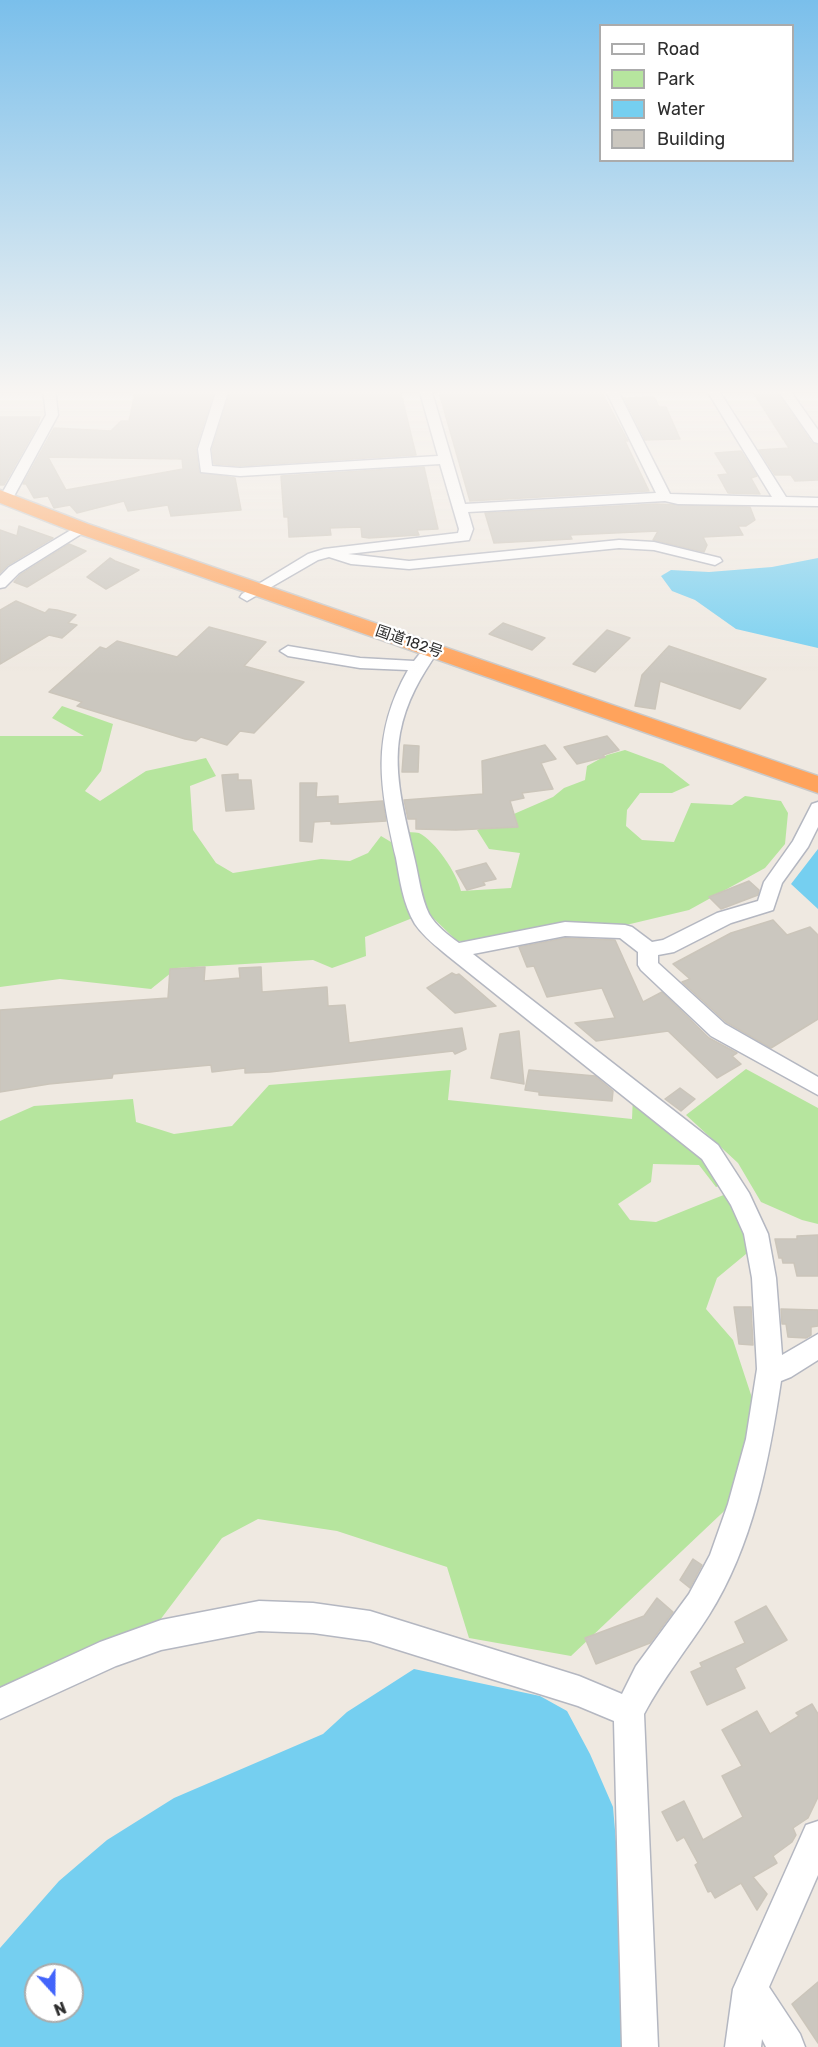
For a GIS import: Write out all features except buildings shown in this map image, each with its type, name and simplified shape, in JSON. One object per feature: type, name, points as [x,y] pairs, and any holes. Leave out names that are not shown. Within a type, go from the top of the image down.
[{"type":"highway","name":"国道182号","points":[[2,501],[76,531],[252,593],[424,658],[818,796]]},
{"type":"highway","name":"国道182号","points":[[424,658],[818,785]]},
{"type":"street","points":[[2,501],[12,485]]},
{"type":"street","points":[[252,593],[313,557],[329,552],[464,537],[466,529],[453,485]]},
{"type":"street","points":[[659,485],[665,497]]},
{"type":"street","points":[[771,485],[781,501]]},
{"type":"street","points":[[460,508],[665,497],[678,500],[818,502]]},
{"type":"street","points":[[0,584],[14,570],[76,531]]},
{"type":"street","points":[[329,552],[351,560],[409,565],[620,544],[654,546],[715,561]]},
{"type":"street","points":[[288,651],[360,663],[424,658]]},
{"type":"street","points":[[424,658],[399,708],[389,756],[395,813],[421,917],[436,935],[455,951],[710,1152],[741,1200],[756,1234],[764,1278],[770,1368],[759,1439],[742,1504],[722,1562],[699,1604],[647,1677],[629,1712],[640,2047]]},
{"type":"street","points":[[455,951],[565,929],[625,932],[648,949],[667,948],[724,918],[766,905],[773,882],[801,843],[818,808]]},
{"type":"street","points":[[648,949],[648,965],[718,1030],[818,1087]]},
{"type":"street","points":[[770,1368],[782,1369],[818,1346]]},
{"type":"street","points":[[0,1704],[111,1653],[161,1635],[259,1616],[312,1618],[370,1626],[579,1691],[629,1712]]},
{"type":"street","points":[[743,2047],[750,1989],[818,1837]]},
{"type":"street","points":[[750,1989],[787,2047]]},
{"type":"green space","points":[[62,706],[113,724],[101,771],[85,791],[100,801],[146,771],[206,758],[216,776],[190,786],[193,830],[216,863],[233,873],[321,859],[350,861],[368,853],[381,836],[396,845],[415,917],[365,937],[366,956],[332,968],[313,960],[177,968],[151,989],[60,979],[0,987],[0,736],[84,736],[52,718]]},
{"type":"green space","points":[[625,750],[663,764],[690,785],[672,793],[640,793],[627,810],[626,826],[642,840],[674,842],[691,803],[732,805],[745,796],[781,801],[788,813],[785,844],[765,868],[689,910],[626,925],[491,941],[457,941],[429,914],[404,832],[419,833],[432,843],[450,867],[461,891],[511,888],[520,853],[489,849],[477,830],[553,797],[564,788],[585,780],[587,766],[607,755]]},
{"type":"green space","points":[[746,1069],[818,1108],[818,1224],[802,1220],[761,1202],[738,1163],[686,1115]]},
{"type":"green space","points":[[451,1070],[448,1100],[632,1119],[633,1096],[714,1165],[725,1184],[716,1187],[699,1165],[653,1164],[651,1182],[618,1204],[630,1220],[656,1222],[726,1194],[747,1230],[746,1254],[717,1278],[706,1309],[733,1340],[755,1407],[739,1497],[571,1656],[469,1638],[447,1567],[337,1531],[258,1519],[222,1538],[160,1620],[0,1693],[0,1121],[34,1106],[133,1099],[136,1122],[174,1134],[232,1126],[269,1085]]},
{"type":"water","points":[[818,558],[818,648],[736,629],[695,600],[672,591],[661,576],[671,570],[709,572],[772,567]]},
{"type":"water","points":[[818,849],[818,909],[791,884]]},
{"type":"water","points":[[414,1669],[540,1696],[567,1711],[590,1754],[613,1807],[634,2047],[0,2047],[0,1948],[59,1881],[107,1840],[174,1798],[323,1734],[347,1712]]}]
